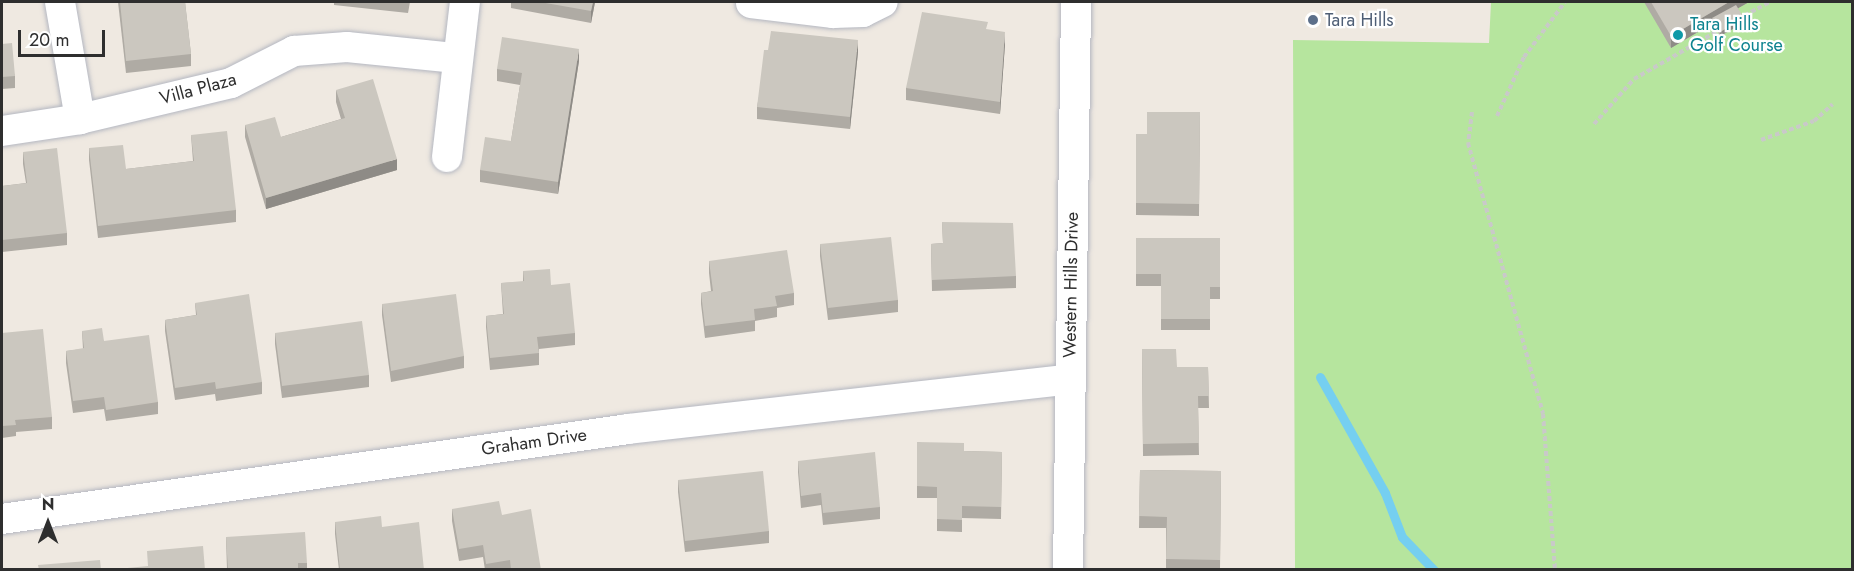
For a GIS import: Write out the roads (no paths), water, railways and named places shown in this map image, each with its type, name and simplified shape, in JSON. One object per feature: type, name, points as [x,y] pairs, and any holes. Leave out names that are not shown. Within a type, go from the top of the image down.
[{"type":"street","points":[[60,2],[80,119]]},
{"type":"street","points":[[447,158],[456,58],[465,2]]},
{"type":"street","points":[[751,3],[833,13],[863,12],[883,2]]},
{"type":"street","name":"Western Hills Drive","points":[[1068,570],[1068,380],[1076,2]]},
{"type":"street","name":"Villa Plaza","points":[[2,130],[80,119],[231,83],[294,51],[347,47],[456,58]]},
{"type":"street","name":"Graham Drive","points":[[2,519],[628,429],[1068,380]]},
{"type":"waterway","points":[[1320,377],[1385,493],[1402,537],[1434,570]]},
{"type":"place","name":"Tara Hills","points":[[1313,20]]},
{"type":"place","name":"Tara Hills Golf Course","points":[[1678,35]]}]
